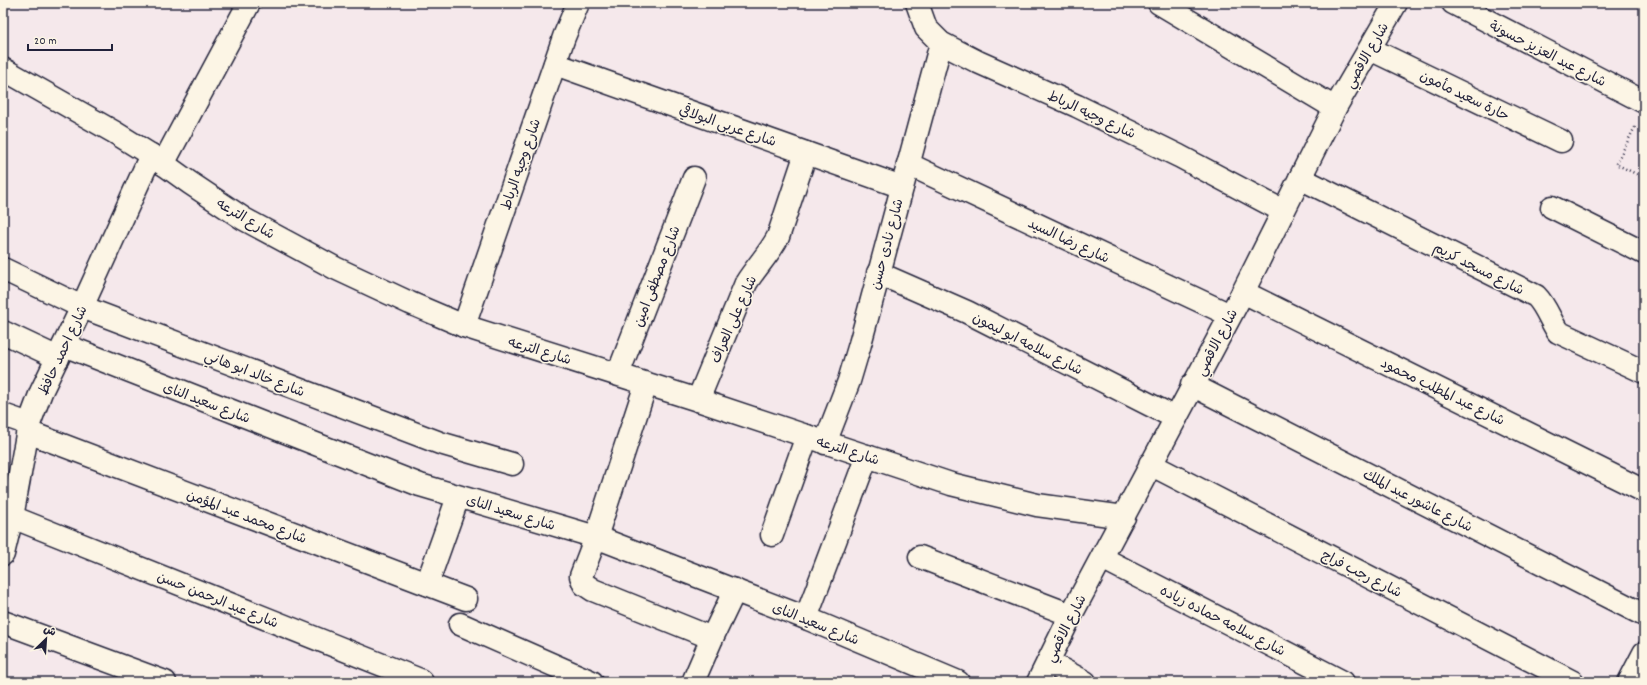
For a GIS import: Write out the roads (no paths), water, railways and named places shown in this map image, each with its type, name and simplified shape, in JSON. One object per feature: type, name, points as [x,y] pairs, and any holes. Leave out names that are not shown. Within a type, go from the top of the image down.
[{"type":"street","points":[[157,159],[249,3]]},
{"type":"street","name":"شارع وجيه الرباط","points":[[464,326],[555,64],[578,3]]},
{"type":"street","name":"شارع وجيه الرباط","points":[[917,3],[926,28],[941,43],[978,62],[1077,106],[1179,156],[1283,211]]},
{"type":"street","points":[[1160,3],[1335,108]]},
{"type":"street","name":"شارع عبد العزيز حسونة","points":[[1453,3],[1644,102]]},
{"type":"street","name":"شارع الاقصي","points":[[1038,682],[1071,615],[1124,517],[1150,464],[1243,292],[1335,108],[1370,49],[1390,6]]},
{"type":"street","name":"شارع نادى حسن","points":[[772,535],[816,440],[849,381],[941,43]]},
{"type":"street","name":"حارة سعيد مأمون","points":[[1370,49],[1561,141]]},
{"type":"street","name":"شارع عربى البولاقي","points":[[555,64],[902,187]]},
{"type":"street","name":"شارع الترعه","points":[[3,70],[114,132],[157,159],[244,219],[328,264],[410,304],[464,326],[618,374],[951,484],[1037,504],[1124,517]]},
{"type":"street","name":"شارع على العراف","points":[[698,400],[746,284],[756,268],[771,250],[778,237],[806,153]]},
{"type":"street","name":"شارع احمد حافظ","points":[[3,554],[12,517],[10,485],[41,392],[157,159]]},
{"type":"street","name":"شارع رضا السيد","points":[[908,164],[1230,315]]},
{"type":"street","name":"شارع مصطفى امين","points":[[618,374],[694,178]]},
{"type":"street","name":"شارع مسجد كريم","points":[[1300,178],[1536,296],[1542,302],[1558,332],[1644,372]]},
{"type":"street","points":[[1552,207],[1644,253]]},
{"type":"street","name":"شارع خالد ابو هاني","points":[[3,269],[82,307],[440,443],[512,464]]},
{"type":"street","name":"شارع سلامه ابو ليمون","points":[[878,273],[967,312],[1176,418]]},
{"type":"street","name":"شارع عبد المطلب محمود","points":[[1243,292],[1644,491]]},
{"type":"street","name":"شارع سعيد الناى","points":[[3,332],[61,352],[420,485],[596,537],[806,618],[958,682]]},
{"type":"street","points":[[646,384],[596,537],[581,576],[584,584],[593,590],[712,638]]},
{"type":"street","name":"شارع عاشور عبد الملك","points":[[1192,385],[1644,614]]},
{"type":"street","name":"شارع محمد عبد المؤمن","points":[[3,415],[28,428],[466,599]]},
{"type":"street","points":[[806,618],[867,456]]},
{"type":"street","name":"شارع رجب فراج","points":[[1150,464],[1573,682]]},
{"type":"street","points":[[427,584],[458,496]]},
{"type":"street","name":"شارع عبد الرحمن حسن","points":[[12,517],[422,682]]},
{"type":"street","points":[[920,557],[1071,615]]},
{"type":"street","name":"شارع سلامه حماده زياده","points":[[1102,558],[1344,682]]},
{"type":"street","points":[[693,682],[735,590]]},
{"type":"street","points":[[3,622],[165,682]]},
{"type":"street","points":[[460,624],[592,682]]},
{"type":"street","points":[[1629,682],[1644,653]]},
{"type":"street","points":[[1048,662],[1085,682]]}]
